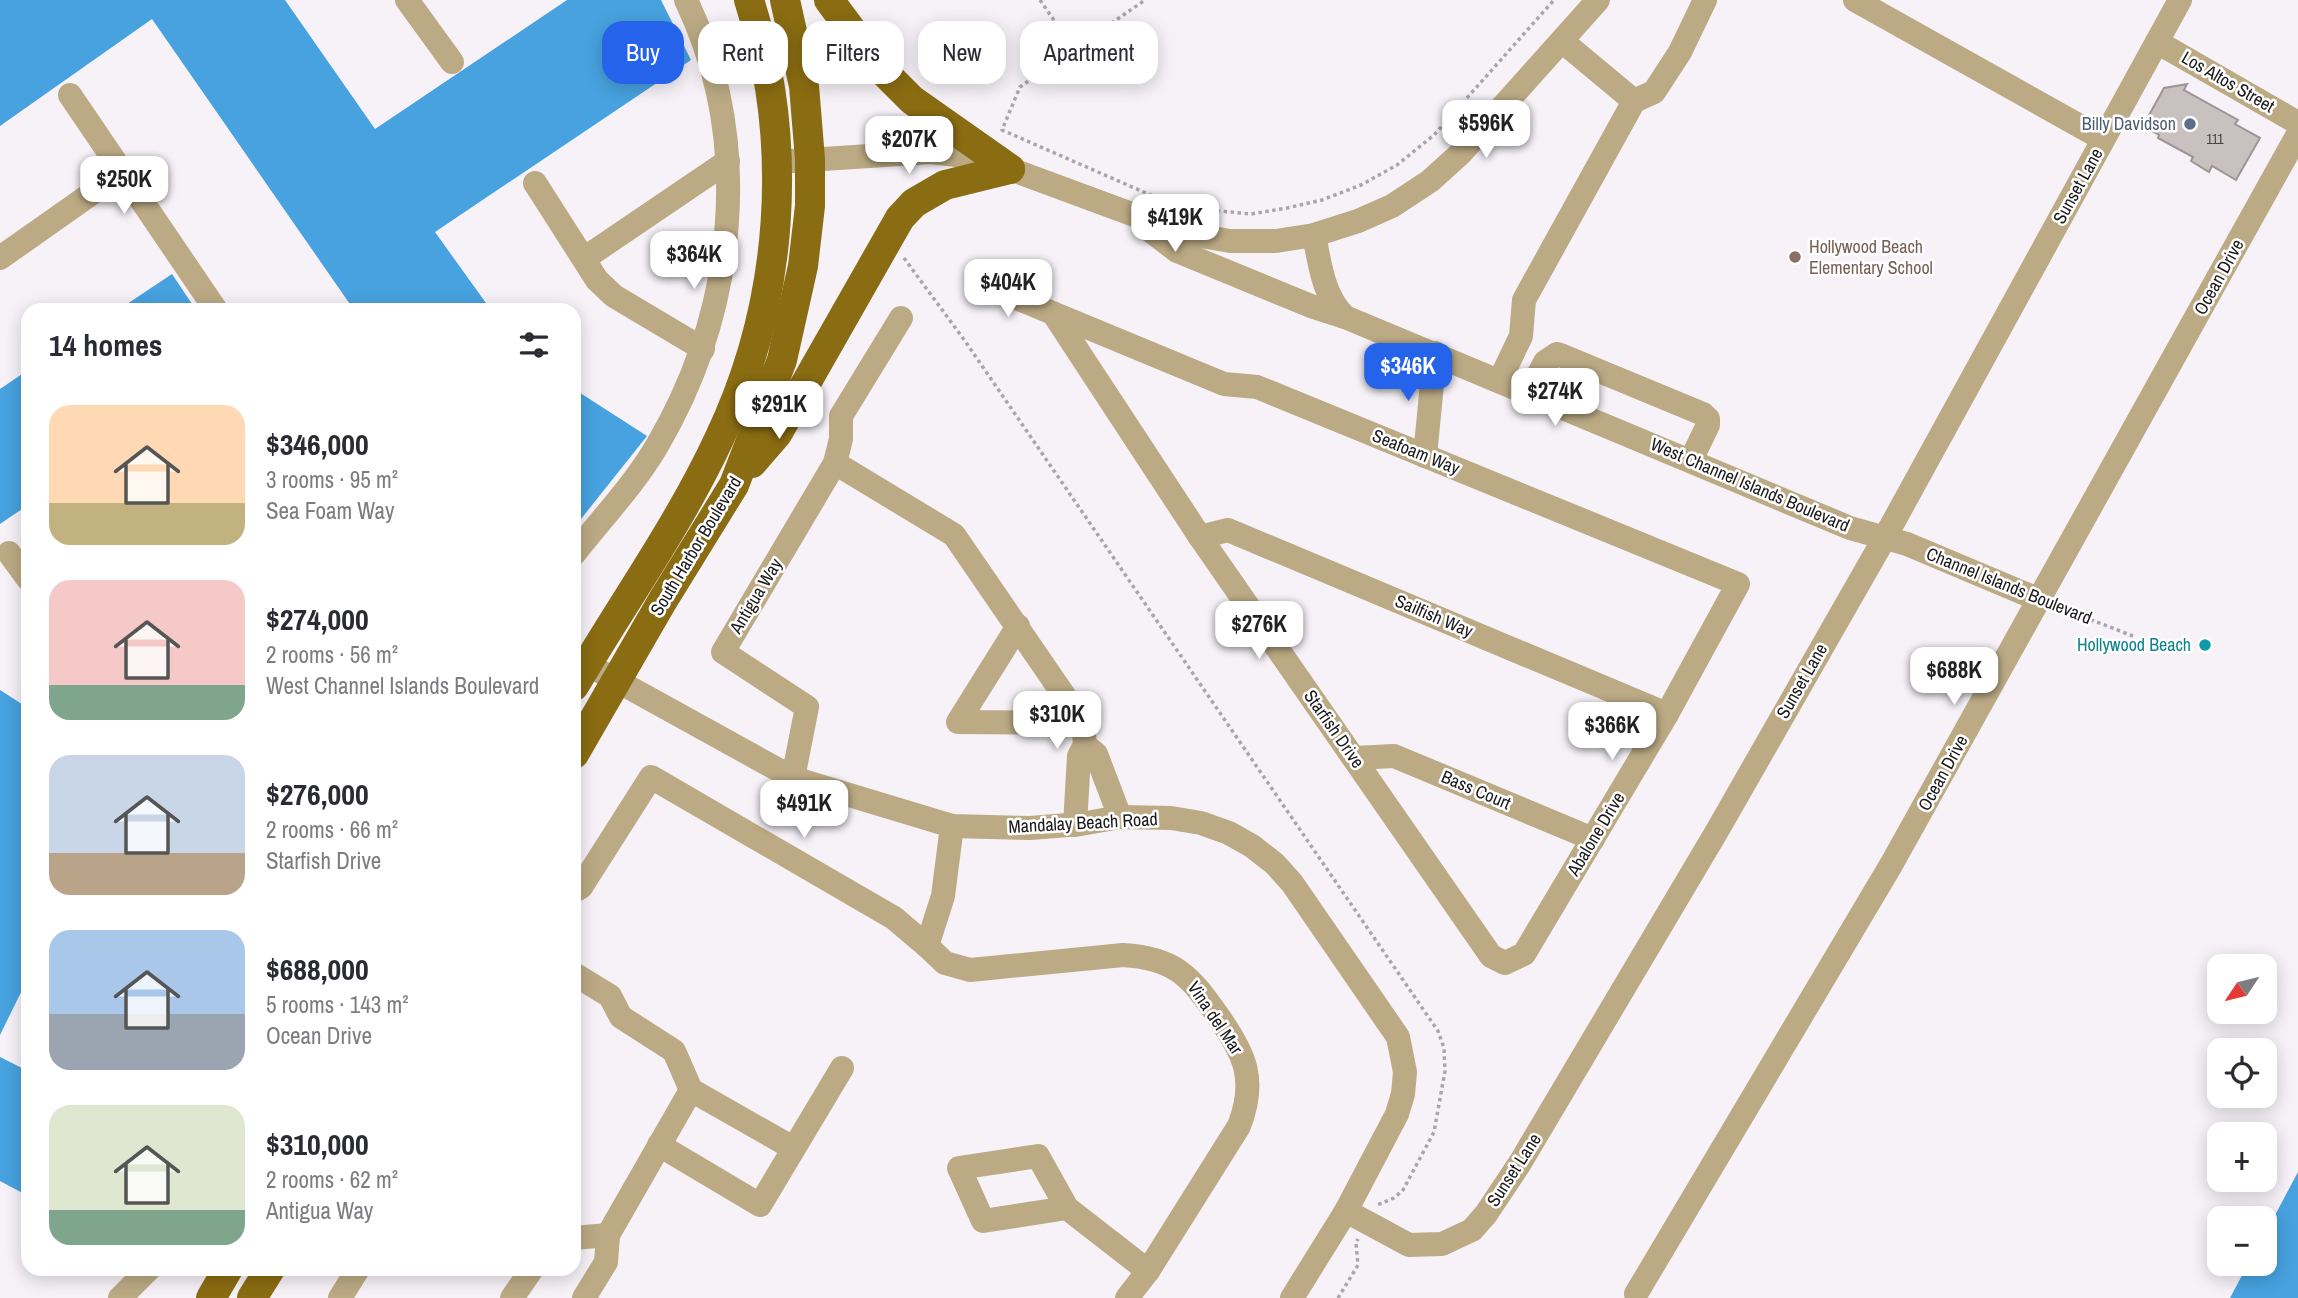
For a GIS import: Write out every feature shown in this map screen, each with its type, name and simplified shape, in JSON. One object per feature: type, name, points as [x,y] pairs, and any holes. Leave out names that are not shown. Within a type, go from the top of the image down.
[{"type":"main road","points":[[749,0],[770,86],[777,162]]},
{"type":"main road","points":[[785,0],[804,86],[810,159]]},
{"type":"main road","points":[[830,0],[878,67],[912,100],[1010,169]]},
{"type":"main road","name":"South Harbor Boulevard","points":[[581,742],[663,600],[734,485],[769,398],[793,316],[803,266],[810,206],[810,159]]},
{"type":"main road","name":"South Harbor Boulevard","points":[[581,664],[673,524],[719,440],[751,362],[775,235],[777,162]]},
{"type":"main road","points":[[734,485],[777,434],[900,218],[914,203],[944,185],[1010,169]]},
{"type":"main road","points":[[211,1298],[224,1276]]},
{"type":"main road","points":[[252,1298],[266,1276]]},
{"type":"street","points":[[407,0],[452,62]]},
{"type":"street","points":[[581,545],[636,478],[680,404],[703,349],[720,281],[728,211],[728,161],[717,87],[699,28],[686,0]]},
{"type":"street","points":[[1345,317],[1335,307],[1328,292],[1314,235],[1392,206],[1430,181],[1461,153],[1598,0]]},
{"type":"street","points":[[1500,380],[1521,336],[1524,300],[1634,101],[1654,92],[1680,52],[1705,0]]},
{"type":"street","points":[[1855,0],[2104,139]]},
{"type":"street","name":"Sunset Lane","points":[[1356,1217],[1409,1245],[1442,1244],[1472,1230],[1486,1214],[1520,1163],[1703,855],[1884,539],[2157,42],[2173,2]]},
{"type":"street","points":[[1562,41],[1634,101]]},
{"type":"street","name":"Los Altos Street","points":[[2157,42],[2298,123]]},
{"type":"street","points":[[70,95],[211,303]]},
{"type":"street","name":"Ocean Drive","points":[[1636,1294],[1891,865],[2298,134]]},
{"type":"street","name":"West Channel Islands Boulevard","points":[[777,162],[931,152],[964,156],[1010,169],[1184,233],[1230,241],[1276,241],[1314,235]]},
{"type":"street","points":[[585,258],[728,161]]},
{"type":"street","points":[[0,258],[122,172]]},
{"type":"street","points":[[535,183],[597,280],[614,296],[703,349]]},
{"type":"street","name":"West Channel Islands Boulevard","points":[[1130,215],[1177,251],[1435,353],[1850,528],[1884,539]]},
{"type":"street","name":"Seafoam Way","points":[[987,279],[1014,298],[1224,384],[1257,387],[1738,584]]},
{"type":"street","name":"Starfish Drive","points":[[1053,313],[1200,537],[1491,956],[1506,963]]},
{"type":"street","name":"Antigua Way","points":[[793,778],[807,707],[723,652],[835,463],[841,439],[841,416],[901,318]]},
{"type":"street","points":[[1425,456],[1435,353]]},
{"type":"street","points":[[1529,393],[1545,362],[1557,354],[1576,361],[1703,414],[1708,419],[1708,425],[1691,460]]},
{"type":"street","points":[[835,463],[954,535],[1018,626],[1096,754],[1089,770],[1076,825]]},
{"type":"street","name":"Sailfish Way","points":[[1200,537],[1228,530],[1667,714]]},
{"type":"street","name":"Channel Islands Boulevard","points":[[1884,539],[1907,544],[2040,600]]},
{"type":"street","points":[[9,553],[21,569]]},
{"type":"street","name":"Abalone Drive","points":[[1506,963],[1524,954],[1667,714],[1738,584]]},
{"type":"street","points":[[1018,626],[958,722],[1084,734]]},
{"type":"street","name":"Mandalay Beach Road","points":[[581,670],[617,682],[793,778],[952,826],[1030,828],[1076,825],[1120,817],[1171,818],[1201,823],[1229,833],[1275,864],[1292,883],[1398,1037],[1405,1072],[1403,1094],[1397,1114],[1356,1217],[1292,1298]]},
{"type":"street","name":"Bass Court","points":[[1355,758],[1394,756],[1593,839]]},
{"type":"street","points":[[1089,770],[1120,817]]},
{"type":"street","name":"Vina del Mar","points":[[581,885],[651,777],[894,918],[945,963],[970,970],[1123,955],[1153,959],[1182,973],[1195,984],[1234,1039],[1247,1068],[1245,1110],[1239,1126],[1148,1271],[1127,1298]]},
{"type":"street","points":[[928,946],[943,897],[952,826]]},
{"type":"street","points":[[581,978],[610,996],[621,1017],[674,1051],[691,1090],[793,1148]]},
{"type":"street","points":[[659,1145],[760,1205],[842,1068]]},
{"type":"street","points":[[584,1298],[606,1262],[608,1235],[691,1090]]},
{"type":"street","points":[[1067,1208],[1148,1271]]},
{"type":"street","points":[[581,1237],[608,1235]]},
{"type":"street","points":[[120,1298],[142,1276]]},
{"type":"street","points":[[340,1298],[354,1276]]},
{"type":"street","points":[[512,1298],[528,1276]]},
{"type":"path","points":[[1040,0],[1055,21]]},
{"type":"path","points":[[1115,21],[1145,0]]},
{"type":"path","points":[[1024,84],[1020,87],[1002,131],[1156,197],[1199,209],[1251,214],[1322,200],[1361,186],[1397,165],[1434,135],[1554,0]]},
{"type":"path","points":[[888,236],[965,341],[1438,1031],[1444,1048],[1445,1071],[1434,1132],[1403,1191],[1394,1198],[1378,1202],[1356,1217],[1358,1265],[1338,1298]]},
{"type":"path","name":"Channel Islands Boulevard","points":[[2040,600],[2133,636]]},
{"type":"water","points":[[0,0],[285,0],[375,129],[567,0],[661,0],[672,21],[602,21],[602,84],[655,84],[435,232],[486,303],[349,303],[152,19],[0,126]]},
{"type":"water","points":[[684,46],[691,60],[684,65]]},
{"type":"water","points":[[172,274],[191,303],[128,303]]},
{"type":"water","points":[[21,375],[21,510],[0,524],[0,389]]},
{"type":"water","points":[[581,394],[647,436],[581,519]]},
{"type":"water","points":[[0,690],[21,704],[21,992],[0,1035]]},
{"type":"water","points":[[0,1057],[21,1068],[21,1192],[0,1181]]},
{"type":"water","points":[[2298,1172],[2298,1298],[2230,1298],[2242,1276],[2277,1276],[2277,1211]]},
{"type":"building","points":[[2187,84],[2184,90],[2238,120],[2235,124],[2260,138],[2236,180],[2212,166],[2209,172],[2191,161],[2193,157],[2158,138],[2159,135],[2143,126],[2164,88]]},
{"type":"place","name":"Billy Davidson","points":[[2190,124]]},
{"type":"place","name":"Hollywood Beach Elementary School","points":[[1795,257]]},
{"type":"place","name":"Hollywood Beach","points":[[2205,645]]}]
